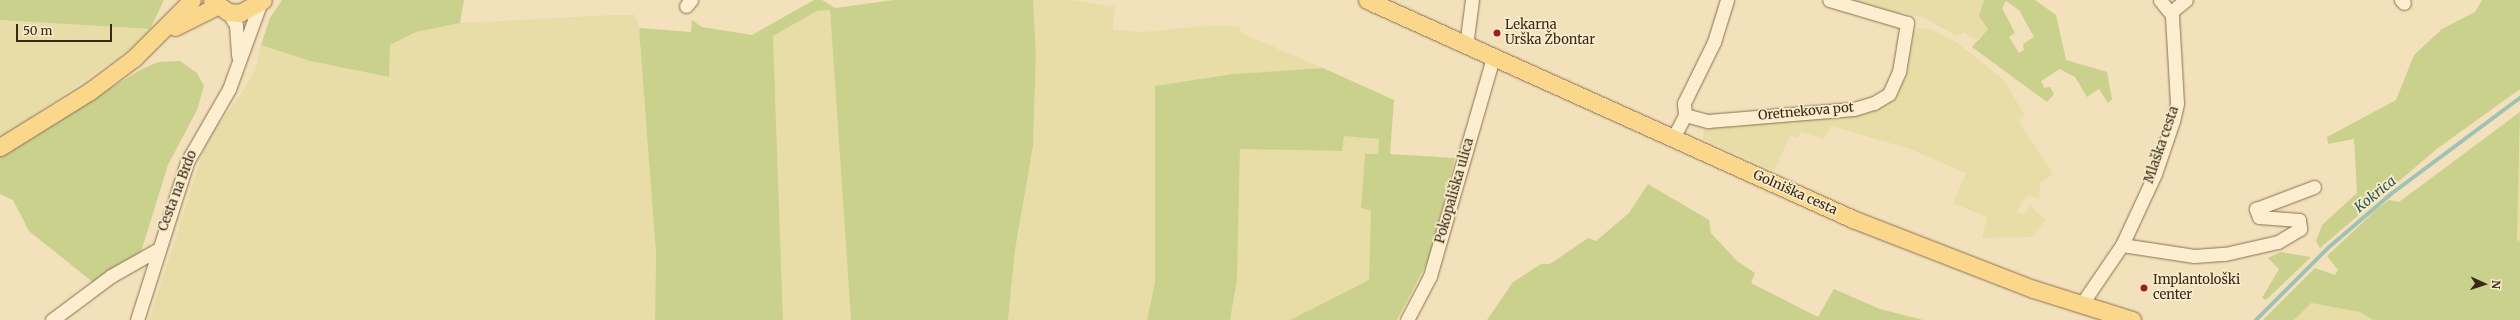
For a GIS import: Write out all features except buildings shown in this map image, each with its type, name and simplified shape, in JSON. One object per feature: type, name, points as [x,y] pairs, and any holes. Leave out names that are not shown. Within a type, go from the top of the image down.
[{"type":"main road","points":[[155,40],[192,0]]},
{"type":"main road","name":"Golniška cesta","points":[[1367,0],[1466,46],[1889,234],[2081,305],[2132,320]]},
{"type":"main road","points":[[0,148],[90,91],[155,40],[194,16],[219,6],[240,13],[262,2]]},
{"type":"street","points":[[1466,46],[1472,0]]},
{"type":"street","points":[[1673,138],[1685,116],[1684,103],[1714,42],[1727,0]]},
{"type":"street","name":"Oretnekova pot","points":[[1685,116],[1708,121],[1854,109],[1874,104],[1889,94],[1899,72],[1907,22],[1829,0]]},
{"type":"street","points":[[2160,0],[2170,12],[2186,0]]},
{"type":"street","name":"Cesta na Brdo","points":[[137,320],[157,250],[187,162],[237,70],[262,2]]},
{"type":"street","points":[[219,6],[239,41],[237,70]]},
{"type":"street","name":"Mlaška cesta","points":[[2081,305],[2122,245],[2155,174],[2178,103],[2170,12]]},
{"type":"street","name":"Pokopališka ulica","points":[[1407,320],[1430,276],[1493,58]]},
{"type":"street","points":[[2122,245],[2194,256],[2225,254],[2278,242],[2300,228],[2298,220],[2259,217],[2256,210],[2314,187]]},
{"type":"street","points":[[52,320],[111,276],[157,250]]},
{"type":"shaded area","points":[[1033,0],[1072,0],[1115,7],[1113,30],[1143,32],[1217,25],[1239,27],[1241,33],[1323,68],[1233,74],[1156,209],[1155,282],[1147,320],[1008,320],[1015,250],[1033,146],[1036,55]]},
{"type":"shaded area","points":[[1851,0],[1984,0],[1988,29],[1976,40],[1963,32],[1957,36],[1922,17],[1902,12],[1900,16]]},
{"type":"shaded area","points":[[830,10],[851,320],[783,320],[773,36],[817,11]]},
{"type":"shaded area","points":[[635,15],[639,28],[656,254],[655,320],[149,320],[207,140],[242,93],[256,68],[261,45],[310,61],[389,77],[390,45],[416,32],[460,23]]},
{"type":"shaded area","points":[[0,20],[150,29],[151,34],[0,139]]},
{"type":"shaded area","points":[[1918,28],[1929,29],[1956,42],[2003,79],[2024,114],[2020,123],[2053,174],[2040,183],[2039,199],[2027,195],[2017,211],[2024,215],[2030,206],[2046,220],[2032,237],[1982,238],[1987,217],[1953,203],[1966,173],[1910,149],[1832,126],[1823,139],[1801,132],[1797,138],[1790,136],[1774,171],[1703,139],[1704,128],[1723,124],[1878,106],[1909,34]]},
{"type":"shaded area","points":[[2520,131],[2520,241],[2517,240]]},
{"type":"shaded area","points":[[1344,136],[1379,138],[1378,154],[1365,154],[1361,208],[1371,211],[1369,280],[1290,320],[1230,320],[1237,280],[1240,149],[1342,151]]},
{"type":"shaded area","points":[[2311,302],[2360,312],[2373,320],[2294,320]]},
{"type":"green space","points":[[0,0],[164,0],[150,29],[0,20]]},
{"type":"green space","points":[[282,0],[464,0],[460,23],[416,32],[390,45],[389,77],[310,61],[261,45],[270,18]]},
{"type":"green space","points":[[814,0],[822,0],[835,8],[894,0],[1033,0],[1036,55],[1033,146],[1015,250],[1008,320],[851,320],[830,10],[817,11],[773,36],[783,320],[655,320],[656,254],[639,28],[691,32],[692,20],[702,27],[752,35]]},
{"type":"green space","points":[[1984,0],[2035,0],[2056,15],[2066,60],[2107,72],[2112,99],[2108,103],[2099,89],[2087,97],[2075,77],[2060,69],[2041,81],[2044,88],[2050,87],[2054,94],[2047,102],[1972,47],[1988,29],[1979,16]],"holes":[[[2006,1],[2019,10],[2034,37],[2023,44],[2024,50],[2019,53],[2009,37],[2015,33],[2002,8]]]},
{"type":"green space","points":[[2482,0],[2520,0],[2520,89],[2438,148],[2320,248],[2316,241],[2322,225],[2357,193],[2354,139],[2328,144],[2327,137],[2396,100],[2414,55],[2442,29],[2475,12]]},
{"type":"green space","points":[[180,61],[197,73],[204,86],[197,110],[168,165],[140,255],[94,283],[29,231],[13,200],[0,194],[0,155],[142,69],[158,62]]},
{"type":"green space","points":[[1323,68],[1394,100],[1390,154],[1455,158],[1429,259],[1397,320],[1290,320],[1369,280],[1371,211],[1361,208],[1365,154],[1378,154],[1379,139],[1344,136],[1342,151],[1240,149],[1237,280],[1230,320],[1147,320],[1155,282],[1155,86],[1233,74]]},
{"type":"green space","points":[[2520,112],[2517,240],[2520,241],[2520,320],[2373,320],[2360,312],[2311,303],[2294,320],[2263,320],[2315,268],[2335,275],[2338,270],[2327,256],[2377,209],[2389,200],[2399,202]]},
{"type":"green space","points":[[1648,184],[1709,220],[1711,233],[1737,261],[1755,273],[1751,283],[1818,317],[1834,289],[1880,309],[1923,320],[1487,320],[1513,282],[1541,264],[1550,264],[1588,238],[1596,241],[1629,213]]},
{"type":"green space","points":[[2280,252],[2311,257],[2266,300],[2262,298],[2279,269],[2268,258]]},
{"type":"waterway","name":"Kokrica","points":[[2256,320],[2328,248],[2391,194],[2520,98]]},
{"type":"place","name":"Lekarna Urška Žbontar","points":[[1497,33]]},
{"type":"place","name":"Implantološki center","points":[[2144,288]]}]
